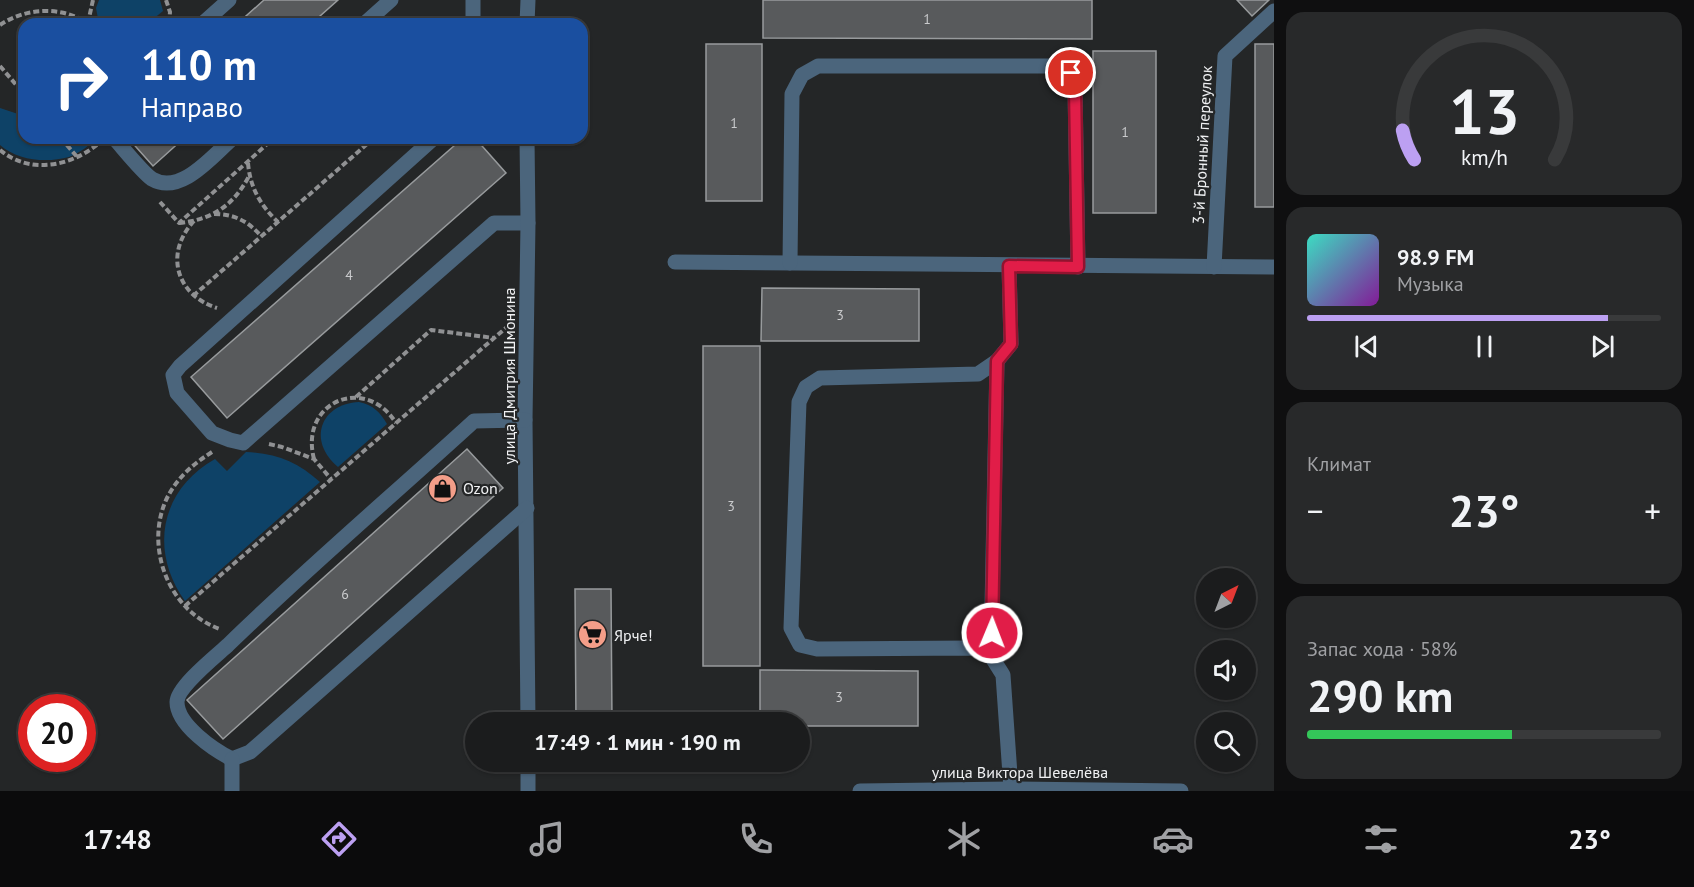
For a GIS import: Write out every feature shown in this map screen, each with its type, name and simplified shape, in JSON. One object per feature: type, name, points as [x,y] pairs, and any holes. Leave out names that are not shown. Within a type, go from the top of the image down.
[{"type":"street","points":[[209,18],[229,0]]},
{"type":"street","points":[[371,18],[391,0]]},
{"type":"street","points":[[473,0],[473,18]]},
{"type":"street","points":[[528,0],[528,18]]},
{"type":"street","name":"3-й Бронный переулок","points":[[1214,267],[1225,56],[1274,11]]},
{"type":"street","points":[[790,263],[792,94],[802,75],[818,66],[1056,66],[1071,73],[1075,88],[1078,267]]},
{"type":"street","points":[[114,144],[152,178],[169,184],[182,181],[226,144]]},
{"type":"street","points":[[427,144],[246,305],[173,375],[177,393],[212,433],[230,441],[243,443],[494,223],[528,223]]},
{"type":"street","name":"улица Дмитрия Шмонина","points":[[527,144],[525,420],[528,712]]},
{"type":"street","points":[[675,262],[1274,267]]},
{"type":"street","points":[[991,656],[973,648],[817,649],[800,645],[791,628],[799,402],[806,387],[820,378],[978,374],[997,361],[1011,344],[1009,266]]},
{"type":"street","points":[[997,361],[991,656],[1003,675],[1011,789]]},
{"type":"street","points":[[525,420],[474,421],[238,635],[182,690],[177,702],[184,722],[215,751],[232,759],[250,752],[527,508]]},
{"type":"street","points":[[232,759],[232,791]]},
{"type":"street","points":[[528,772],[528,791]]},
{"type":"street","name":"улица Виктора Шевелёва","points":[[860,791],[1011,789],[1181,791]]},
{"type":"path","points":[[89,18],[93,0]]},
{"type":"path","points":[[166,0],[170,18]]},
{"type":"path","points":[[0,25],[18,15],[34,11],[51,11],[76,18]]},
{"type":"path","points":[[0,66],[18,87]]},
{"type":"path","points":[[66,144],[78,158]]},
{"type":"path","points":[[0,150],[20,161],[37,165],[54,165],[78,158],[101,144]]},
{"type":"path","points":[[193,296],[367,144]]},
{"type":"path","points":[[248,162],[249,176],[260,201],[278,222]]},
{"type":"path","points":[[179,223],[194,221],[213,214],[233,200],[249,176]]},
{"type":"path","points":[[213,214],[235,217],[245,222],[261,237]]},
{"type":"path","points":[[194,221],[182,238],[177,258],[181,279],[193,296],[205,304],[233,309],[246,305]]},
{"type":"path","points":[[185,606],[527,309]]},
{"type":"path","points":[[356,397],[431,330],[494,339]]},
{"type":"path","points":[[331,479],[314,459],[311,447],[311,435],[322,412],[343,399],[356,397],[380,404],[396,423]]},
{"type":"path","points":[[238,635],[209,625],[185,606],[174,593],[161,563],[158,531],[166,499],[180,478],[198,461],[212,452],[243,443],[263,443],[282,447],[314,459]]},
{"type":"shaded area","points":[[99,0],[160,0],[163,11],[154,18],[98,18],[96,8]]},
{"type":"shaded area","points":[[0,108],[18,114],[18,144],[90,144],[69,157],[51,160],[24,157],[0,145]]},
{"type":"shaded area","points":[[359,402],[376,410],[387,424],[338,467],[328,457],[323,446],[322,425],[335,409]]},
{"type":"shaded area","points":[[246,452],[267,454],[286,460],[320,482],[185,601],[174,582],[167,562],[164,542],[166,523],[172,504],[182,487],[196,472],[215,459],[227,471]]},
{"type":"building","points":[[264,0],[338,0],[318,18],[244,18]]},
{"type":"building","points":[[763,0],[1092,0],[1092,39],[763,38]]},
{"type":"building","points":[[1237,0],[1269,0],[1252,16]]},
{"type":"building","points":[[706,44],[762,44],[762,201],[706,201]]},
{"type":"building","points":[[1255,44],[1274,44],[1274,207],[1255,207]]},
{"type":"building","points":[[1093,51],[1156,51],[1156,213],[1093,213]]},
{"type":"building","points":[[133,144],[177,144],[153,166]]},
{"type":"building","points":[[456,144],[480,144],[506,173],[227,418],[191,377]]},
{"type":"building","points":[[762,288],[919,289],[919,341],[761,341]]},
{"type":"building","points":[[703,346],[760,346],[760,666],[703,666]]},
{"type":"building","points":[[467,449],[503,488],[223,739],[187,700]]},
{"type":"building","points":[[575,589],[611,589],[612,712],[576,712]]},
{"type":"building","points":[[760,670],[918,671],[918,726],[810,726],[810,712],[760,712]]},
{"type":"place","name":"Ozon","points":[[442,488]]},
{"type":"place","name":"Ярче!","points":[[593,635]]},
{"type":"route","points":[[992,633],[997,361],[1011,344],[1009,266],[1078,267],[1075,88],[1071,73]]}]
